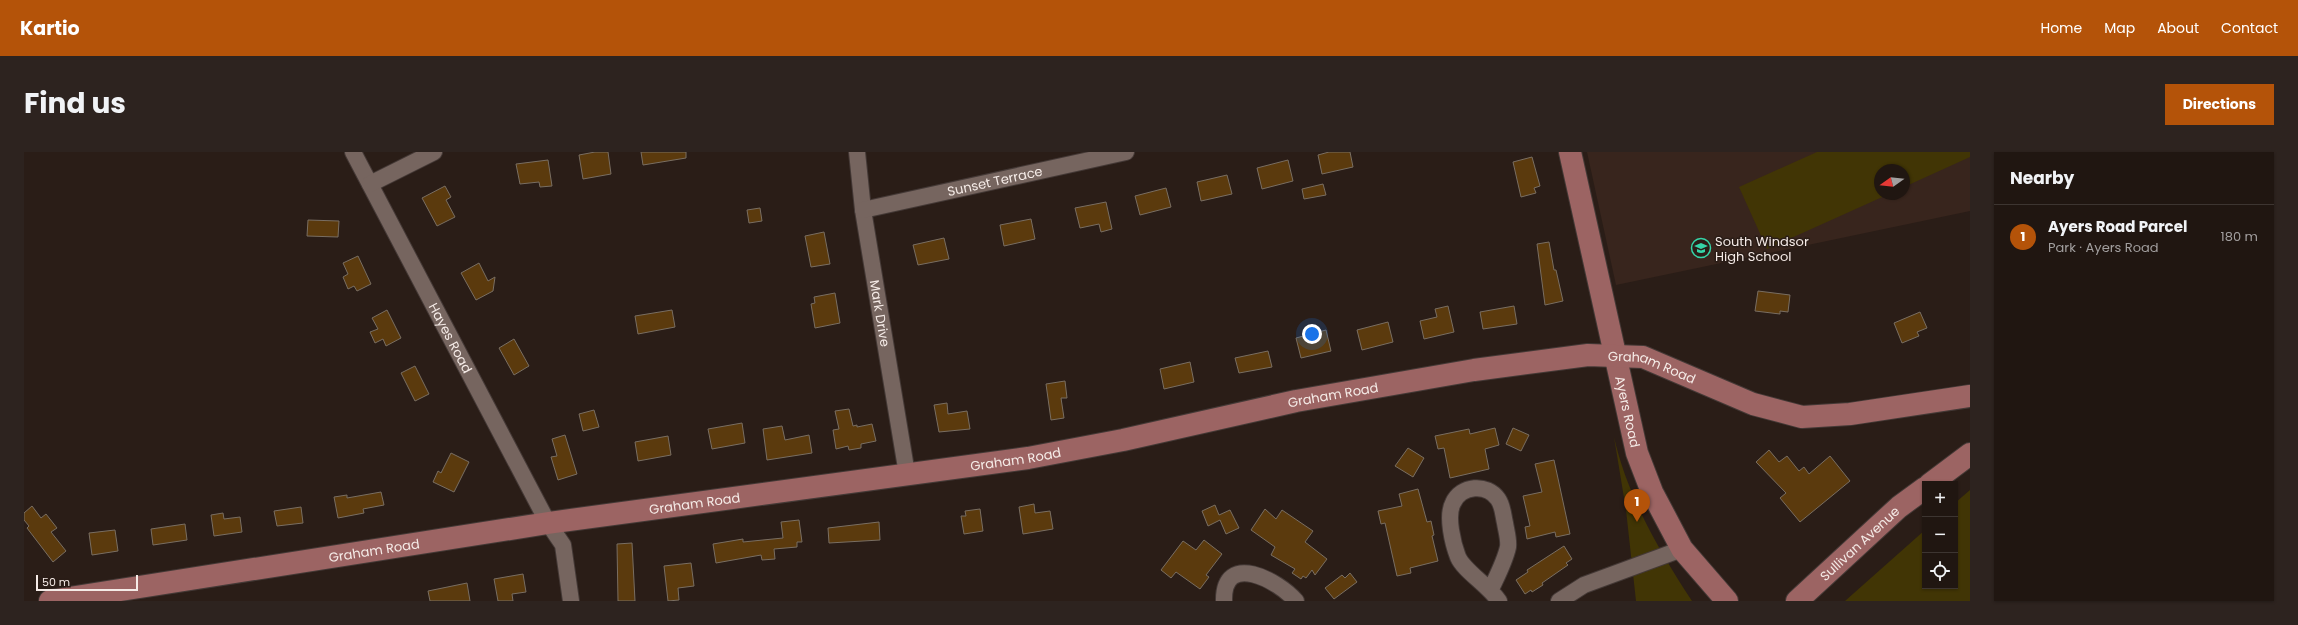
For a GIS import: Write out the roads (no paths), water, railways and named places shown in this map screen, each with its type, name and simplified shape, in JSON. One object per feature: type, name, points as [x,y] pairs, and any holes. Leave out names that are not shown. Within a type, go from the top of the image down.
[{"type":"street","name":"Hayes Road","points":[[353,152],[548,524],[563,545],[571,601]]},
{"type":"street","points":[[370,184],[434,152]]},
{"type":"street","name":"Mark Drive","points":[[857,152],[863,210],[907,474]]},
{"type":"street","name":"Sunset Terrace","points":[[863,210],[1126,152]]},
{"type":"street","name":"Ayers Road","points":[[1570,152],[1638,454],[1652,492],[1682,549],[1727,601]]},
{"type":"street","name":"Graham Road","points":[[50,601],[548,524],[1028,458],[1123,440],[1296,401],[1474,370],[1588,355],[1643,357],[1753,404],[1802,417],[1850,414],[1970,396]]},
{"type":"street","points":[[1934,481],[1970,454]]},
{"type":"street","points":[[1472,488],[1486,490],[1497,498],[1503,511],[1508,539],[1495,595],[1465,568],[1456,549],[1450,510],[1452,504],[1460,494],[1472,488]]},
{"type":"street","name":"Sullivan Avenue","points":[[1797,601],[1899,507],[1922,490]]},
{"type":"street","points":[[1559,601],[1584,585],[1682,549]]},
{"type":"street","points":[[1224,601],[1225,590],[1230,580],[1248,572],[1259,575],[1296,601]]},
{"type":"place","name":"South Windsor High School","points":[[1701,248]]},
{"type":"place","name":"Ayers Road Parcel","points":[[1637,522]]}]
